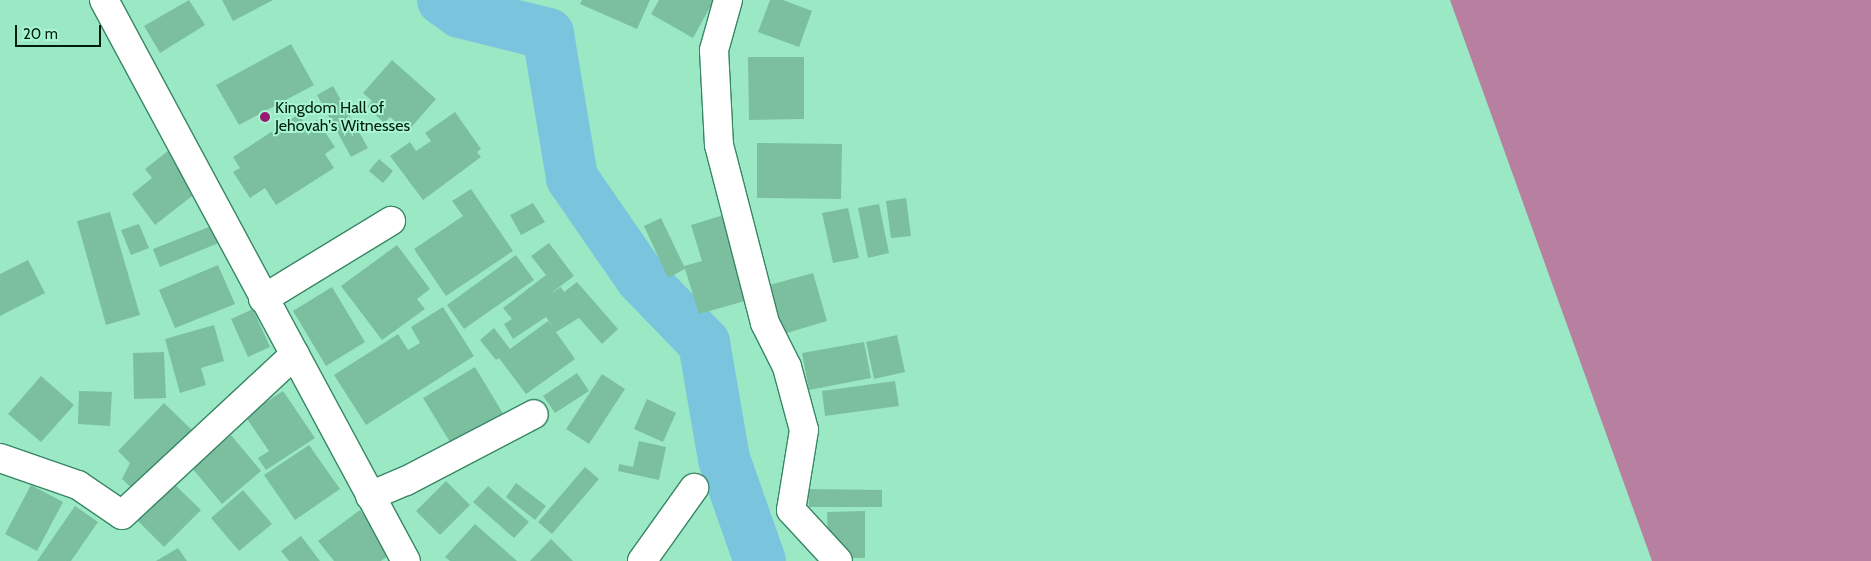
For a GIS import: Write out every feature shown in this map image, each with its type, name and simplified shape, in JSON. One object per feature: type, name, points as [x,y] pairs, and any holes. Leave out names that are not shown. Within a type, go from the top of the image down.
[{"type":"street","points":[[104,0],[263,300],[295,354],[406,561]]},
{"type":"street","points":[[728,0],[714,50],[719,145],[765,323],[787,367],[804,430],[791,510],[838,561]]},
{"type":"street","points":[[263,300],[392,221]]},
{"type":"street","points":[[0,458],[78,484],[122,514],[295,354]]},
{"type":"street","points":[[370,496],[414,478],[534,414]]},
{"type":"street","points":[[642,561],[694,488]]},
{"type":"shaded area","points":[[1450,0],[1871,0],[1871,561],[1652,561]]},
{"type":"building","points":[[189,0],[205,25],[160,53],[144,26]]},
{"type":"building","points":[[222,0],[273,0],[233,21]]},
{"type":"building","points":[[582,0],[650,0],[637,29],[580,4]]},
{"type":"building","points":[[659,0],[714,0],[693,38],[651,14]]},
{"type":"building","points":[[770,0],[783,0],[812,11],[799,47],[758,32]]},
{"type":"building","points":[[291,44],[314,85],[239,125],[216,85]]},
{"type":"building","points":[[748,57],[804,57],[804,119],[749,120]]},
{"type":"building","points":[[392,60],[436,99],[407,132],[390,117],[384,123],[367,107],[372,101],[363,93]]},
{"type":"building","points":[[333,86],[368,148],[351,157],[317,95]]},
{"type":"building","points":[[455,112],[481,149],[477,152],[481,157],[423,200],[390,156],[410,142],[416,151],[431,141],[425,133]]},
{"type":"building","points":[[299,114],[306,126],[317,120],[335,147],[325,154],[334,168],[276,205],[265,188],[250,198],[233,172],[240,168],[233,157]]},
{"type":"building","points":[[757,143],[842,144],[841,199],[757,198]]},
{"type":"building","points":[[169,150],[201,189],[155,225],[132,194],[152,178],[145,169]]},
{"type":"building","points":[[379,159],[393,171],[383,183],[369,171]]},
{"type":"building","points":[[471,189],[513,251],[446,296],[414,249],[463,216],[452,201]]},
{"type":"building","points":[[906,198],[911,236],[891,238],[886,201]]},
{"type":"building","points":[[533,203],[545,222],[521,235],[510,215]]},
{"type":"building","points":[[879,204],[889,253],[868,258],[858,208]]},
{"type":"building","points":[[848,208],[859,258],[833,263],[822,213]]},
{"type":"building","points":[[110,212],[140,315],[106,325],[77,221]]},
{"type":"building","points":[[727,214],[752,299],[699,314],[685,269],[668,278],[644,226],[661,218],[684,266],[702,261],[691,225]]},
{"type":"building","points":[[139,224],[149,248],[131,255],[121,230]]},
{"type":"building","points":[[214,225],[221,242],[160,267],[153,249]]},
{"type":"building","points":[[549,243],[574,276],[550,294],[561,287],[564,292],[577,282],[618,329],[602,344],[579,318],[556,332],[575,359],[526,394],[499,358],[496,360],[480,340],[494,328],[510,349],[548,321],[553,327],[546,317],[513,339],[504,324],[512,319],[503,308],[546,275],[531,256]]},
{"type":"building","points":[[397,245],[430,289],[417,299],[425,309],[382,340],[341,286]]},
{"type":"building","points":[[516,255],[534,280],[464,329],[447,305]]},
{"type":"building","points":[[28,260],[45,293],[0,316],[0,274]]},
{"type":"building","points":[[218,265],[235,304],[175,328],[159,290]]},
{"type":"building","points":[[813,273],[827,321],[780,335],[766,286]]},
{"type":"building","points":[[332,287],[365,342],[326,366],[293,311]]},
{"type":"building","points":[[443,307],[474,356],[366,425],[334,375],[398,334],[408,350],[420,343],[411,327]]},
{"type":"building","points":[[253,309],[270,347],[248,357],[231,319]]},
{"type":"building","points":[[214,325],[224,361],[201,368],[206,385],[180,393],[165,339]]},
{"type":"building","points":[[897,335],[905,372],[874,379],[866,342]]},
{"type":"building","points":[[864,342],[871,378],[809,390],[802,353]]},
{"type":"building","points":[[164,352],[166,398],[134,399],[133,353]]},
{"type":"building","points":[[475,367],[504,415],[453,447],[423,398]]},
{"type":"building","points":[[577,373],[589,391],[555,413],[543,396]]},
{"type":"building","points":[[602,374],[625,389],[589,444],[566,429]]},
{"type":"building","points":[[41,376],[74,405],[41,442],[8,414]]},
{"type":"building","points":[[895,381],[899,406],[825,416],[822,391]]},
{"type":"building","points":[[79,391],[112,392],[110,426],[78,424]]},
{"type":"building","points":[[283,391],[315,438],[266,470],[258,458],[269,451],[245,416]]},
{"type":"building","points":[[647,399],[676,413],[663,442],[634,429]]},
{"type":"building","points":[[164,403],[196,434],[139,495],[122,479],[130,463],[118,451]]},
{"type":"building","points":[[231,435],[261,471],[222,504],[192,468]]},
{"type":"building","points":[[639,441],[666,447],[659,480],[618,471],[619,464],[633,467]]},
{"type":"building","points":[[309,445],[340,489],[295,520],[264,475]]},
{"type":"building","points":[[585,467],[599,479],[552,534],[538,522]]},
{"type":"building","points":[[446,481],[470,505],[440,535],[416,511]]},
{"type":"building","points":[[172,482],[201,510],[164,547],[136,519]]},
{"type":"building","points":[[516,483],[546,506],[535,520],[506,497]]},
{"type":"building","points":[[31,485],[63,502],[37,551],[5,534]]},
{"type":"building","points":[[488,486],[529,522],[514,538],[473,502]]},
{"type":"building","points":[[808,489],[882,490],[882,507],[809,507]]},
{"type":"building","points":[[243,490],[272,524],[239,551],[211,518]]},
{"type":"building","points":[[75,506],[98,522],[71,561],[37,561]]},
{"type":"building","points":[[360,510],[393,552],[381,561],[334,561],[318,541]]},
{"type":"building","points":[[865,511],[865,558],[838,558],[828,544],[827,512]]},
{"type":"building","points":[[475,524],[517,561],[450,561],[445,557]]},
{"type":"building","points":[[301,536],[320,561],[289,561],[281,551]]},
{"type":"building","points":[[551,539],[573,561],[530,561]]},
{"type":"building","points":[[178,548],[187,561],[156,561]]},
{"type":"waterway","points":[[443,0],[460,12],[548,34],[572,178],[641,278],[704,343],[724,459],[760,561]]},
{"type":"place","name":"Kingdom Hall of Jehovah's Witnesses","points":[[265,117]]}]
